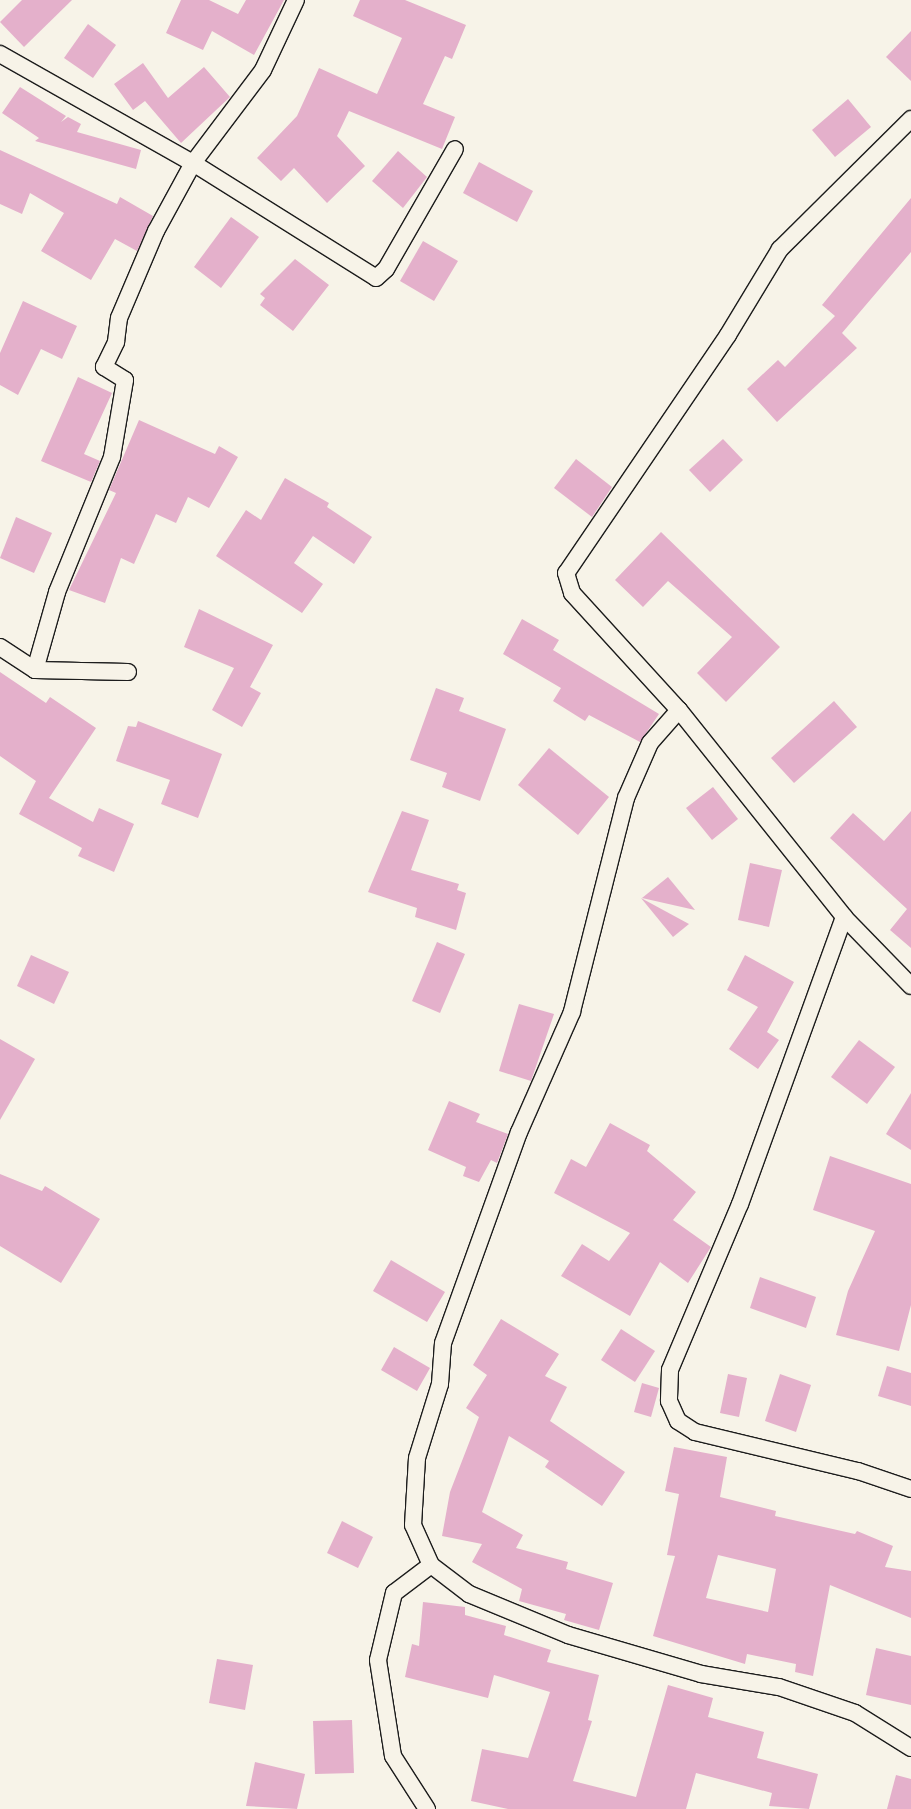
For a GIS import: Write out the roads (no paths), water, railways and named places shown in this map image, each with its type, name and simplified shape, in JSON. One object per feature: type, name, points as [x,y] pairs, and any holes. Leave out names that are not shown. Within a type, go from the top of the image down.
[{"type":"street","points":[[35,670],[57,592],[112,458],[126,380],[104,367],[119,318],[156,231],[193,163],[263,70],[296,0]]},
{"type":"street","points":[[0,54],[193,163],[376,278],[386,269],[455,150]]},
{"type":"street","points":[[911,119],[780,249],[728,335],[566,573],[572,593],[679,710],[844,917],[911,986]]},
{"type":"street","points":[[0,647],[35,670],[128,672]]},
{"type":"street","points":[[679,710],[650,743],[626,798],[572,1012],[519,1132],[443,1343],[440,1384],[417,1458],[413,1525],[431,1565],[469,1594],[568,1635],[701,1674],[787,1690],[855,1713],[911,1748]]},
{"type":"street","points":[[844,917],[740,1204],[670,1370],[669,1401],[678,1421],[695,1432],[858,1471],[911,1489]]},
{"type":"street","points":[[424,1808],[393,1756],[378,1660],[394,1593],[431,1565]]}]
